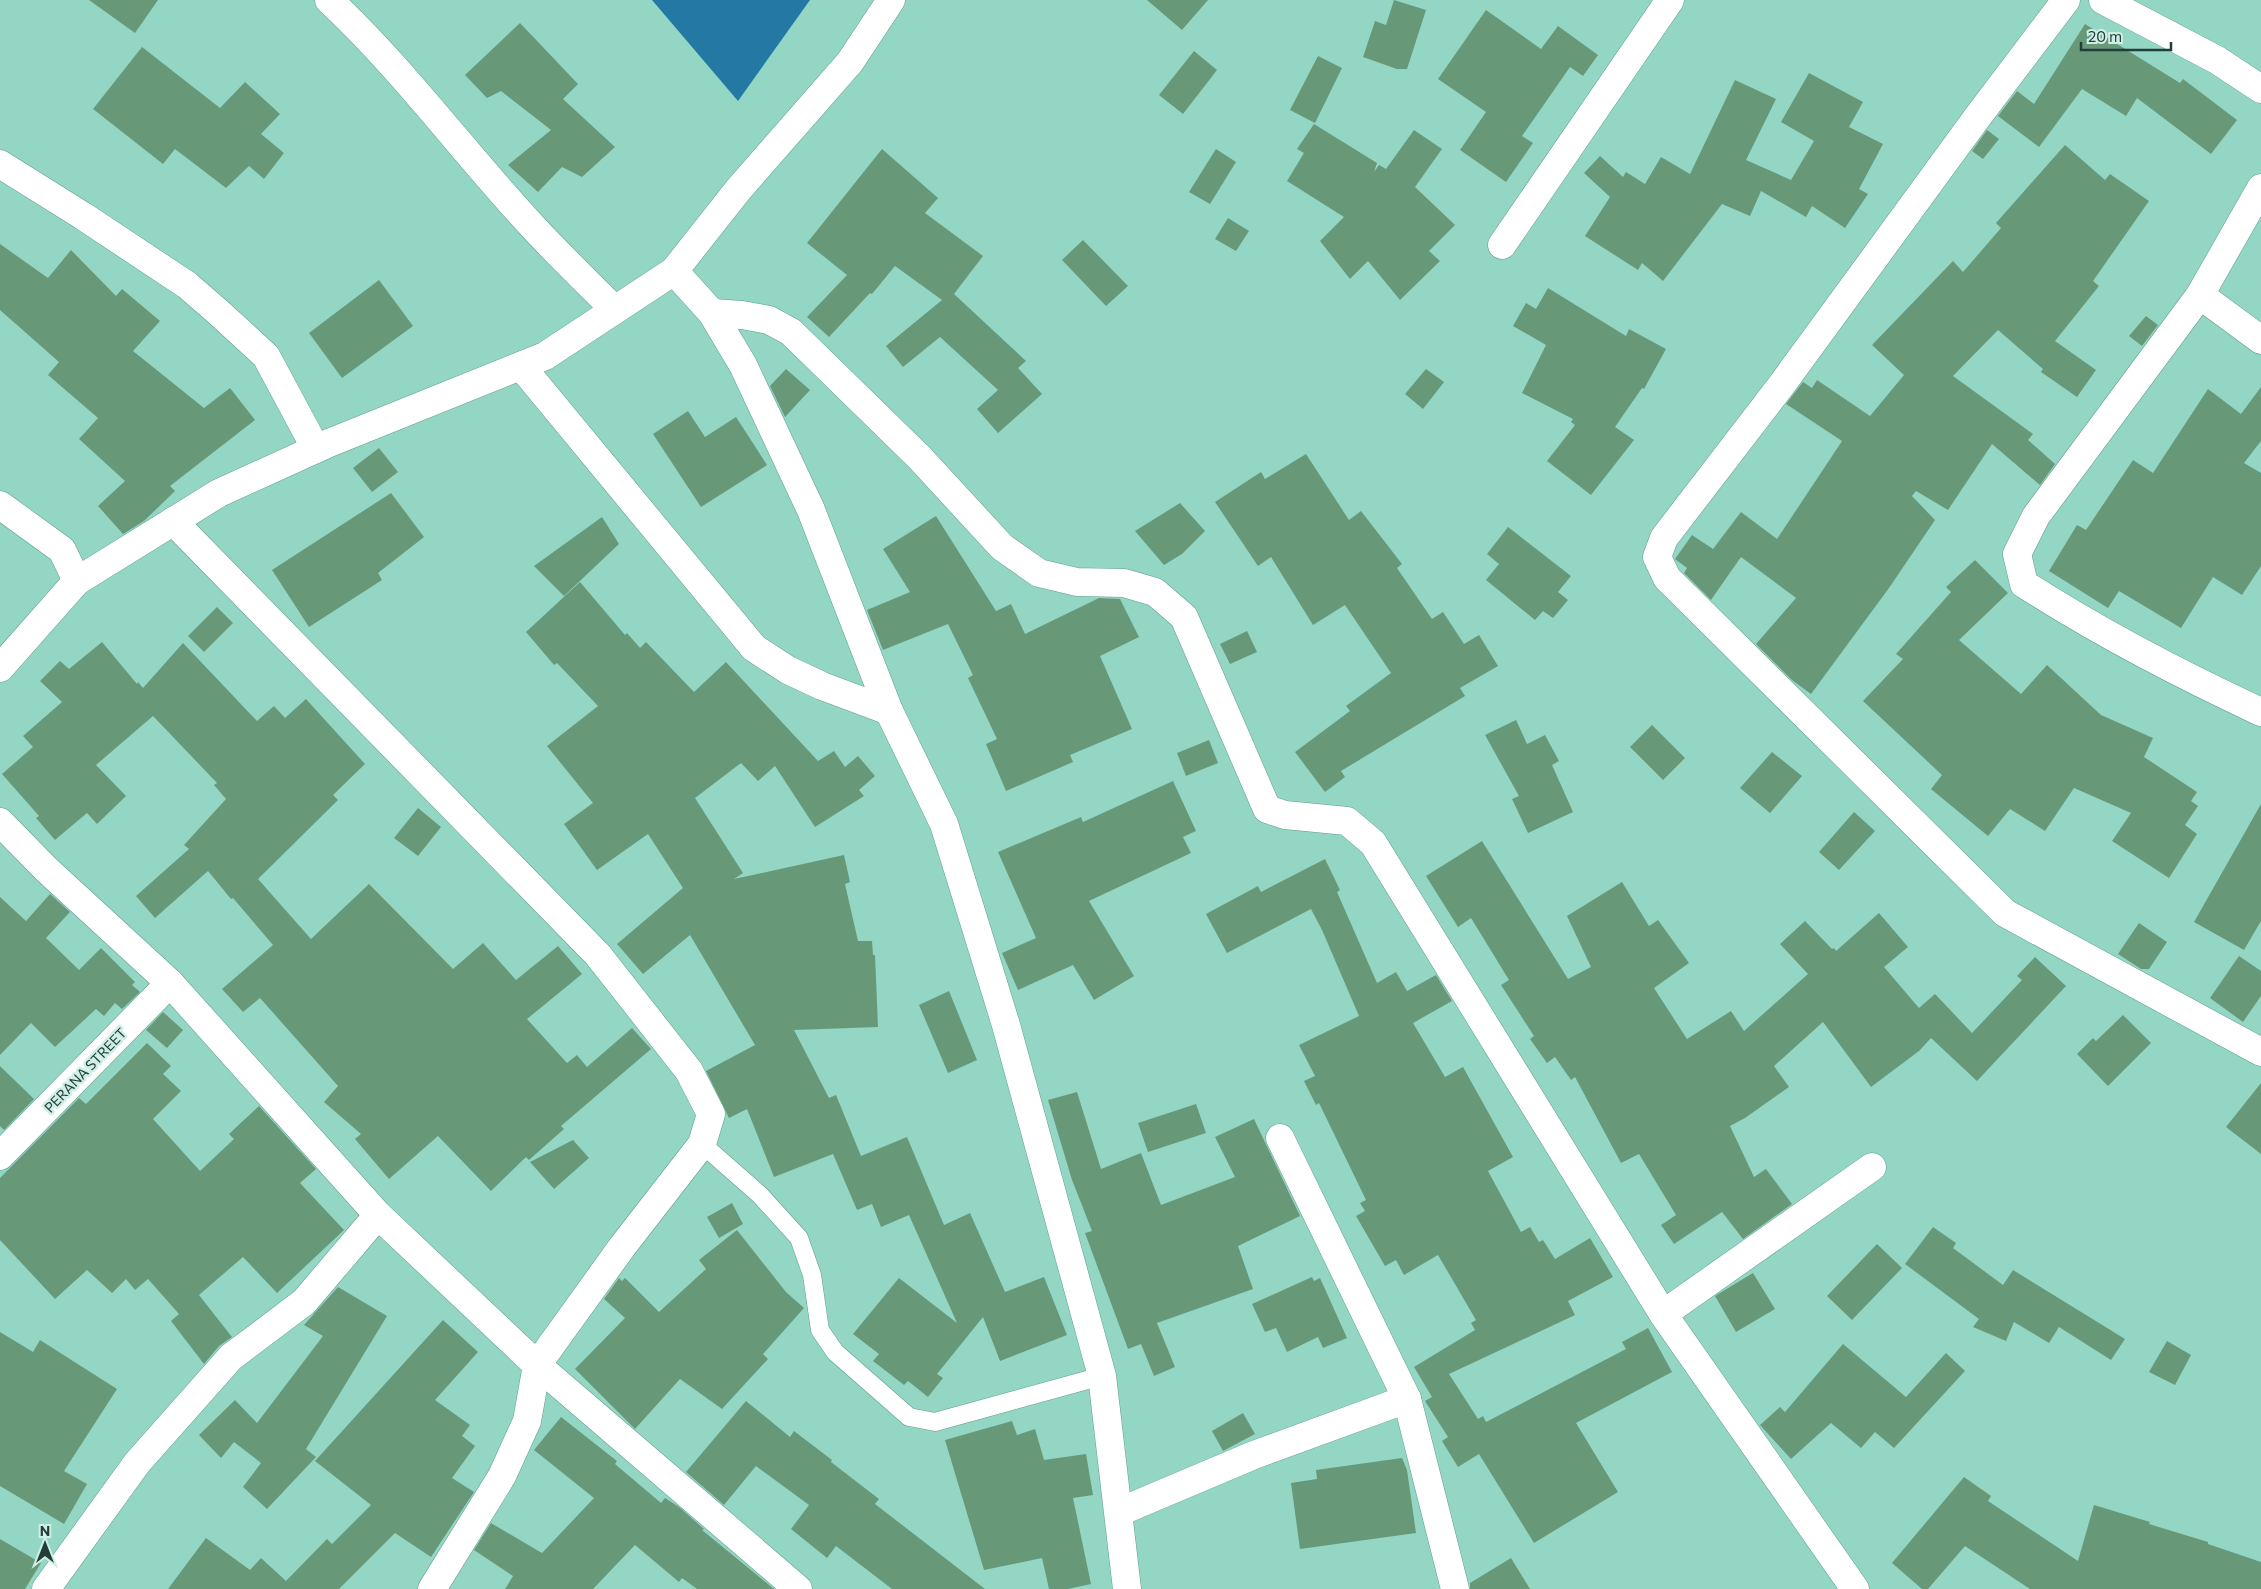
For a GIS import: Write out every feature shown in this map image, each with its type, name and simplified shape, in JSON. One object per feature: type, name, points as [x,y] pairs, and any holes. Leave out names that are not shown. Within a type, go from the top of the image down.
[{"type":"street","points":[[329,0],[352,21],[534,228],[614,309]]},
{"type":"street","points":[[0,668],[77,581],[219,493],[316,449],[545,356],[674,271],[738,190],[850,62],[891,0]]},
{"type":"street","points":[[1502,245],[1670,0]]},
{"type":"street","points":[[2066,0],[1976,119],[1784,383],[1664,538],[1657,557],[1667,578],[2004,913],[2261,1052]]},
{"type":"street","points":[[2103,0],[2217,60],[2261,88]]},
{"type":"street","points":[[0,164],[83,216],[186,286],[217,311],[266,356],[316,449]]},
{"type":"street","points":[[2261,188],[2200,295],[2036,516],[2017,554],[2024,584],[2080,620],[2176,672],[2261,712]]},
{"type":"street","points":[[674,271],[712,313],[743,365],[811,510],[889,711],[944,824],[1006,1025],[1102,1376],[1127,1589]]},
{"type":"street","points":[[2200,295],[2261,340]]},
{"type":"street","points":[[712,313],[742,315],[769,320],[791,332],[920,458],[1002,547],[1039,573],[1077,582],[1124,583],[1154,592],[1184,618],[1266,809],[1285,815],[1347,821],[1373,843],[1662,1314],[1671,1323],[1855,1589]]},
{"type":"street","points":[[521,366],[754,648],[788,670],[805,678],[889,711]]},
{"type":"street","points":[[0,505],[62,550],[77,581]]},
{"type":"street","points":[[173,521],[598,956],[689,1071],[711,1114],[702,1144],[622,1247],[537,1365],[526,1421],[502,1476],[432,1589]]},
{"type":"street","points":[[0,822],[46,869],[170,983],[378,1215],[537,1365],[798,1589]]},
{"type":"street","name":"PERANA STREET","points":[[0,1156],[170,983]]},
{"type":"street","points":[[1280,1138],[1407,1399],[1455,1589]]},
{"type":"street","points":[[1662,1314],[1872,1167]]},
{"type":"street","points":[[46,1589],[138,1463],[231,1357],[304,1302],[378,1215]]},
{"type":"street","points":[[1119,1512],[1254,1455],[1407,1399]]},
{"type":"lane","points":[[702,1144],[760,1195],[799,1238],[812,1275],[820,1330],[835,1352],[909,1417],[935,1422],[1102,1376]]},
{"type":"water","points":[[652,0],[810,0],[738,101]]},
{"type":"building","points":[[89,0],[158,0],[135,33]]},
{"type":"building","points":[[1147,0],[1208,0],[1182,30]]},
{"type":"building","points":[[1394,0],[1426,10],[1407,69],[1397,69],[1363,57],[1375,21],[1386,25]]},
{"type":"building","points":[[1486,10],[1541,49],[1558,26],[1598,55],[1583,76],[1570,67],[1522,136],[1533,143],[1506,182],[1460,150],[1486,112],[1438,79]]},
{"type":"building","points":[[520,23],[578,84],[563,99],[615,147],[582,177],[562,167],[538,192],[508,165],[551,130],[501,91],[487,98],[465,75]]},
{"type":"building","points":[[2085,24],[2180,83],[2183,79],[2237,120],[2211,154],[2137,98],[2126,116],[2082,89],[2039,147],[1998,116],[2017,91],[2034,104]]},
{"type":"building","points":[[142,47],[220,108],[245,82],[280,114],[261,134],[284,153],[264,179],[249,166],[226,188],[175,149],[163,164],[93,109]]},
{"type":"building","points":[[1194,51],[1217,70],[1183,114],[1159,95]]},
{"type":"building","points":[[1318,56],[1342,68],[1315,123],[1290,110]]},
{"type":"building","points":[[1809,73],[1863,102],[1849,127],[1883,144],[1859,189],[1868,194],[1845,228],[1812,206],[1806,217],[1761,191],[1750,216],[1722,204],[1663,281],[1642,263],[1638,270],[1585,236],[1610,197],[1584,173],[1600,156],[1623,177],[1626,172],[1645,184],[1661,157],[1690,174],[1735,80],[1776,99],[1746,160],[1791,180],[1814,141],[1781,122]]},
{"type":"building","points":[[1314,124],[1377,163],[1374,172],[1379,165],[1386,169],[1414,130],[1442,149],[1415,187],[1455,225],[1429,251],[1440,261],[1400,300],[1368,261],[1350,279],[1320,241],[1344,217],[1287,181],[1304,153],[1297,149]]},
{"type":"building","points":[[1987,130],[1999,139],[1983,159],[1972,151]]},
{"type":"building","points":[[2065,145],[2105,180],[2110,174],[2149,201],[2093,281],[2099,286],[2055,341],[2096,370],[2077,397],[2041,372],[2043,369],[1998,330],[1953,376],[2033,434],[2028,440],[2055,464],[2040,485],[1992,444],[1948,510],[1916,491],[1912,496],[1935,520],[1889,588],[1811,694],[1792,680],[1756,644],[1796,598],[1741,557],[1711,600],[1684,573],[1687,568],[1675,559],[1692,535],[1713,549],[1741,512],[1777,539],[1842,441],[1786,404],[1803,382],[1812,388],[1817,380],[1870,416],[1904,375],[1872,345],[1953,261],[1963,272],[2001,228],[1996,223]]},
{"type":"building","points":[[882,149],[938,198],[925,213],[983,256],[954,294],[1026,361],[1018,368],[1042,394],[998,433],[977,409],[998,390],[940,337],[903,367],[886,346],[942,300],[895,266],[872,294],[870,293],[829,337],[807,317],[847,275],[807,243]]},
{"type":"building","points":[[1216,149],[1236,162],[1210,204],[1189,192]]},
{"type":"building","points":[[1228,218],[1249,231],[1236,251],[1215,239]]},
{"type":"building","points":[[1083,240],[1128,286],[1106,306],[1062,260]]},
{"type":"building","points":[[0,244],[48,278],[71,250],[116,296],[122,289],[160,321],[133,351],[204,408],[230,388],[255,420],[170,486],[175,491],[144,521],[123,534],[98,506],[125,481],[79,439],[98,418],[48,375],[59,362],[0,310]]},
{"type":"building","points":[[379,280],[413,326],[342,378],[309,333]]},
{"type":"building","points":[[1548,288],[1626,336],[1629,329],[1666,349],[1644,389],[1642,388],[1615,427],[1634,440],[1591,495],[1547,461],[1575,425],[1571,422],[1573,419],[1522,393],[1546,345],[1513,326],[1526,303],[1536,309]]},
{"type":"building","points":[[2146,316],[2158,325],[2142,346],[2129,336]]},
{"type":"building","points":[[786,369],[810,390],[785,417],[770,386]]},
{"type":"building","points":[[1426,369],[1444,382],[1423,409],[1405,394]]},
{"type":"building","points":[[2261,387],[2261,441],[2244,463],[2261,473],[2261,566],[2242,595],[2213,577],[2181,628],[2119,591],[2108,608],[2049,571],[2077,525],[2086,530],[2133,460],[2153,473],[2208,389],[2241,414]]},
{"type":"building","points":[[688,411],[705,437],[736,417],[767,465],[701,507],[653,434]]},
{"type":"building","points":[[379,448],[398,472],[372,492],[353,468]]},
{"type":"building","points":[[1306,454],[1349,520],[1361,511],[1402,564],[1397,568],[1432,619],[1443,612],[1464,644],[1479,635],[1498,666],[1460,688],[1465,696],[1341,771],[1345,777],[1325,792],[1295,752],[1350,711],[1346,706],[1391,673],[1345,605],[1313,625],[1271,557],[1258,566],[1215,502],[1261,472],[1265,479]]},
{"type":"building","points":[[391,493],[424,537],[378,573],[382,580],[309,627],[272,570]]},
{"type":"building","points":[[1180,503],[1205,531],[1182,554],[1164,565],[1135,531]]},
{"type":"building","points":[[936,516],[996,611],[1011,604],[1025,634],[1099,598],[1120,599],[1139,637],[1100,656],[1132,729],[1070,755],[1073,762],[1006,791],[986,744],[997,739],[968,678],[973,675],[948,624],[883,650],[867,610],[910,592],[883,549]]},
{"type":"building","points":[[602,517],[619,544],[564,596],[534,566]]},
{"type":"building","points":[[1508,527],[1571,576],[1558,592],[1568,600],[1553,618],[1543,611],[1535,620],[1486,580],[1499,564],[1487,554]]},
{"type":"building","points":[[1975,560],[2008,593],[1959,640],[2021,694],[2047,665],[2101,715],[2153,738],[2144,757],[2197,792],[2191,801],[2198,806],[2185,825],[2197,834],[2169,878],[2112,841],[2131,813],[2074,788],[2045,831],[2010,809],[1988,836],[1931,789],[1942,775],[1863,701],[1903,659],[1896,654],[1951,592],[1946,587]]},
{"type":"building","points":[[580,582],[625,635],[627,633],[640,648],[646,642],[694,692],[726,662],[818,761],[834,751],[845,767],[858,756],[875,776],[859,790],[864,796],[815,827],[775,766],[758,781],[741,763],[695,798],[743,873],[734,879],[844,855],[850,882],[845,884],[858,941],[872,941],[873,955],[875,955],[878,1027],[794,1030],[829,1098],[836,1095],[861,1156],[907,1137],[944,1225],[970,1213],[1005,1292],[1044,1277],[1067,1335],[1000,1361],[983,1317],[937,1374],[943,1378],[928,1397],[908,1381],[904,1385],[873,1361],[879,1354],[853,1334],[899,1278],[957,1323],[909,1215],[881,1227],[872,1204],[857,1210],[833,1154],[774,1177],[747,1109],[729,1118],[706,1071],[755,1045],[690,935],[643,974],[617,944],[683,888],[648,834],[597,870],[564,824],[593,803],[547,746],[598,706],[557,663],[554,665],[526,632]]},
{"type":"building","points":[[217,607],[233,623],[204,652],[188,636]]},
{"type":"building","points":[[1247,631],[1257,652],[1230,664],[1220,644]]},
{"type":"building","points":[[102,642],[137,684],[138,682],[143,688],[183,643],[257,721],[274,706],[285,718],[306,699],[365,764],[333,795],[338,800],[258,879],[311,939],[369,884],[453,969],[483,943],[516,980],[558,946],[582,974],[527,1019],[567,1063],[577,1055],[587,1067],[632,1028],[651,1049],[561,1126],[564,1129],[529,1160],[526,1157],[491,1191],[438,1136],[389,1179],[355,1139],[361,1134],[324,1102],[338,1086],[260,998],[243,1012],[222,989],[273,945],[233,898],[231,899],[208,871],[155,918],[136,896],[189,849],[184,845],[226,799],[214,785],[217,783],[153,716],[96,765],[126,796],[97,824],[87,813],[55,840],[36,818],[39,816],[2,774],[33,747],[23,736],[62,702],[40,681],[60,661],[69,669]]},
{"type":"building","points":[[1516,720],[1527,744],[1545,735],[1559,761],[1552,765],[1573,812],[1528,833],[1512,799],[1519,796],[1485,735]]},
{"type":"building","points":[[1652,725],[1685,758],[1663,780],[1630,747]]},
{"type":"building","points":[[1209,740],[1218,763],[1186,776],[1177,753]]},
{"type":"building","points":[[1772,752],[1802,776],[1770,813],[1740,788]]},
{"type":"building","points":[[1173,781],[1196,831],[1183,837],[1191,853],[1089,901],[1134,976],[1094,1000],[1073,965],[1018,990],[1002,953],[1036,938],[998,852],[1081,817],[1083,822]]},
{"type":"building","points":[[2261,804],[2261,921],[2244,950],[2194,922]]},
{"type":"building","points":[[418,808],[441,827],[418,856],[394,838]]},
{"type":"building","points":[[1854,812],[1875,831],[1839,870],[1819,852]]},
{"type":"building","points":[[1482,841],[1568,979],[1591,967],[1567,916],[1622,882],[1649,926],[1658,920],[1689,963],[1654,988],[1687,1039],[1731,1011],[1744,1031],[1808,974],[1780,944],[1805,921],[1836,951],[1879,913],[1908,947],[1884,967],[1919,1008],[1935,994],[1972,1033],[2022,980],[2017,976],[2035,957],[2066,986],[1977,1081],[1931,1038],[1919,1051],[1871,1087],[1823,1022],[1774,1066],[1789,1087],[1745,1118],[1730,1126],[1754,1177],[1766,1169],[1792,1204],[1743,1239],[1722,1212],[1674,1244],[1661,1225],[1676,1215],[1639,1154],[1621,1163],[1575,1077],[1571,1080],[1555,1057],[1547,1063],[1530,1039],[1534,1036],[1501,985],[1509,980],[1471,918],[1458,927],[1426,876]]},
{"type":"building","points":[[1325,859],[1340,890],[1337,892],[1377,983],[1396,972],[1407,991],[1436,975],[1452,1001],[1413,1023],[1445,1077],[1463,1067],[1513,1157],[1488,1171],[1521,1232],[1530,1227],[1539,1242],[1543,1240],[1555,1259],[1590,1238],[1613,1277],[1568,1301],[1575,1315],[1449,1374],[1478,1419],[1483,1416],[1486,1422],[1626,1349],[1622,1342],[1648,1328],[1672,1372],[1576,1423],[1618,1492],[1534,1543],[1479,1454],[1458,1467],[1442,1441],[1448,1437],[1425,1401],[1432,1397],[1414,1367],[1475,1330],[1471,1323],[1476,1320],[1438,1255],[1404,1275],[1396,1260],[1385,1266],[1356,1216],[1365,1211],[1360,1203],[1366,1200],[1319,1103],[1316,1105],[1304,1081],[1315,1076],[1299,1045],[1359,1016],[1322,930],[1311,909],[1227,953],[1206,914],[1258,886],[1261,892]]},
{"type":"building","points":[[50,894],[70,912],[46,938],[79,970],[101,948],[135,982],[132,985],[140,992],[122,1009],[115,1003],[104,1016],[96,1009],[55,1047],[31,1023],[0,1055],[0,897],[26,921]]},
{"type":"building","points":[[2139,923],[2167,942],[2149,969],[2141,969],[2118,954]]},
{"type":"building","points":[[2239,956],[2261,971],[2261,996],[2243,1022],[2210,998]]},
{"type":"building","points":[[949,991],[977,1060],[948,1073],[919,1005]]},
{"type":"building","points":[[163,1012],[183,1030],[167,1048],[146,1030]]},
{"type":"building","points":[[2123,1015],[2151,1043],[2108,1086],[2077,1054],[2093,1038],[2096,1041]]},
{"type":"building","points":[[147,1043],[171,1066],[163,1074],[181,1091],[153,1119],[200,1171],[234,1139],[229,1134],[259,1106],[316,1169],[300,1183],[344,1230],[277,1293],[243,1257],[199,1295],[232,1337],[219,1346],[204,1364],[171,1321],[179,1314],[148,1279],[135,1290],[126,1279],[112,1293],[87,1270],[55,1299],[0,1240],[0,1178],[79,1098],[86,1104]]},
{"type":"building","points":[[0,1066],[34,1099],[4,1130],[0,1126]]},
{"type":"building","points":[[2261,1083],[2261,1154],[2226,1127]]},
{"type":"building","points":[[1077,1092],[1101,1169],[1141,1153],[1161,1205],[1235,1177],[1215,1137],[1254,1119],[1300,1216],[1238,1246],[1253,1289],[1157,1323],[1175,1367],[1154,1376],[1141,1344],[1128,1349],[1085,1233],[1092,1231],[1072,1180],[1048,1100]]},
{"type":"building","points":[[1196,1104],[1206,1133],[1148,1152],[1138,1123]]},
{"type":"building","points":[[573,1140],[589,1158],[554,1189],[530,1162]]},
{"type":"building","points":[[732,1203],[743,1224],[719,1238],[707,1217]]},
{"type":"building","points":[[1933,1227],[1956,1243],[1953,1248],[2003,1285],[2013,1270],[2125,1339],[2111,1360],[2059,1327],[2049,1343],[2014,1322],[2006,1341],[1973,1327],[1979,1319],[1905,1264]]},
{"type":"building","points":[[737,1230],[786,1292],[804,1308],[763,1354],[768,1359],[722,1409],[680,1379],[635,1429],[575,1369],[625,1318],[604,1299],[619,1278],[622,1281],[625,1278],[659,1312],[706,1269],[699,1260]]},
{"type":"building","points":[[1877,1244],[1902,1268],[1852,1320],[1827,1296]]},
{"type":"building","points":[[1753,1273],[1775,1309],[1736,1332],[1715,1296]]},
{"type":"building","points":[[1312,1277],[1314,1281],[1320,1278],[1347,1338],[1323,1348],[1318,1337],[1287,1352],[1276,1328],[1265,1332],[1252,1304]]},
{"type":"building","points":[[338,1287],[387,1316],[306,1449],[316,1457],[267,1509],[243,1487],[261,1463],[234,1442],[221,1458],[199,1435],[235,1400],[257,1423],[323,1336],[304,1325]]},
{"type":"building","points":[[443,1320],[478,1352],[435,1400],[470,1425],[462,1436],[475,1446],[452,1478],[474,1492],[431,1557],[395,1533],[339,1589],[168,1589],[206,1538],[250,1570],[261,1558],[286,1581],[327,1539],[332,1544],[371,1505],[315,1461]]},
{"type":"building","points":[[0,1332],[33,1352],[40,1340],[117,1389],[64,1471],[87,1484],[64,1524],[0,1486]]},
{"type":"building","points":[[2167,1341],[2191,1355],[2175,1385],[2149,1372]]},
{"type":"building","points":[[1843,1344],[1906,1397],[1946,1353],[1965,1371],[1894,1448],[1875,1432],[1861,1448],[1831,1423],[1791,1459],[1760,1425],[1780,1407],[1785,1412]]},
{"type":"building","points":[[746,1401],[790,1437],[794,1431],[832,1460],[831,1462],[879,1499],[875,1504],[985,1589],[892,1589],[836,1546],[827,1558],[791,1529],[809,1505],[756,1466],[724,1505],[686,1472]]},
{"type":"building","points":[[1243,1413],[1255,1434],[1223,1451],[1212,1431]]},
{"type":"building","points":[[561,1417],[617,1461],[615,1464],[661,1503],[665,1498],[679,1507],[704,1529],[702,1530],[774,1589],[697,1589],[682,1578],[679,1582],[635,1545],[593,1589],[505,1589],[513,1576],[474,1550],[491,1523],[542,1553],[594,1498],[534,1450]]},
{"type":"building","points":[[1012,1421],[1017,1435],[1035,1429],[1044,1460],[1086,1454],[1093,1495],[1073,1498],[1091,1584],[1068,1589],[1049,1589],[1042,1558],[984,1570],[945,1440]]},
{"type":"building","points":[[1402,1458],[1407,1470],[1416,1533],[1300,1549],[1291,1483],[1317,1479],[1316,1470]]},
{"type":"building","points":[[1964,1477],[1991,1496],[1988,1501],[2078,1561],[2094,1505],[2150,1522],[2149,1524],[2208,1542],[2208,1544],[2261,1562],[2261,1589],[2030,1589],[1965,1546],[1928,1589],[1922,1589],[1892,1563]]},
{"type":"building","points":[[0,1539],[41,1563],[25,1589],[0,1589]]},
{"type":"building","points":[[1511,1558],[1530,1589],[1470,1589],[1470,1583]]}]
